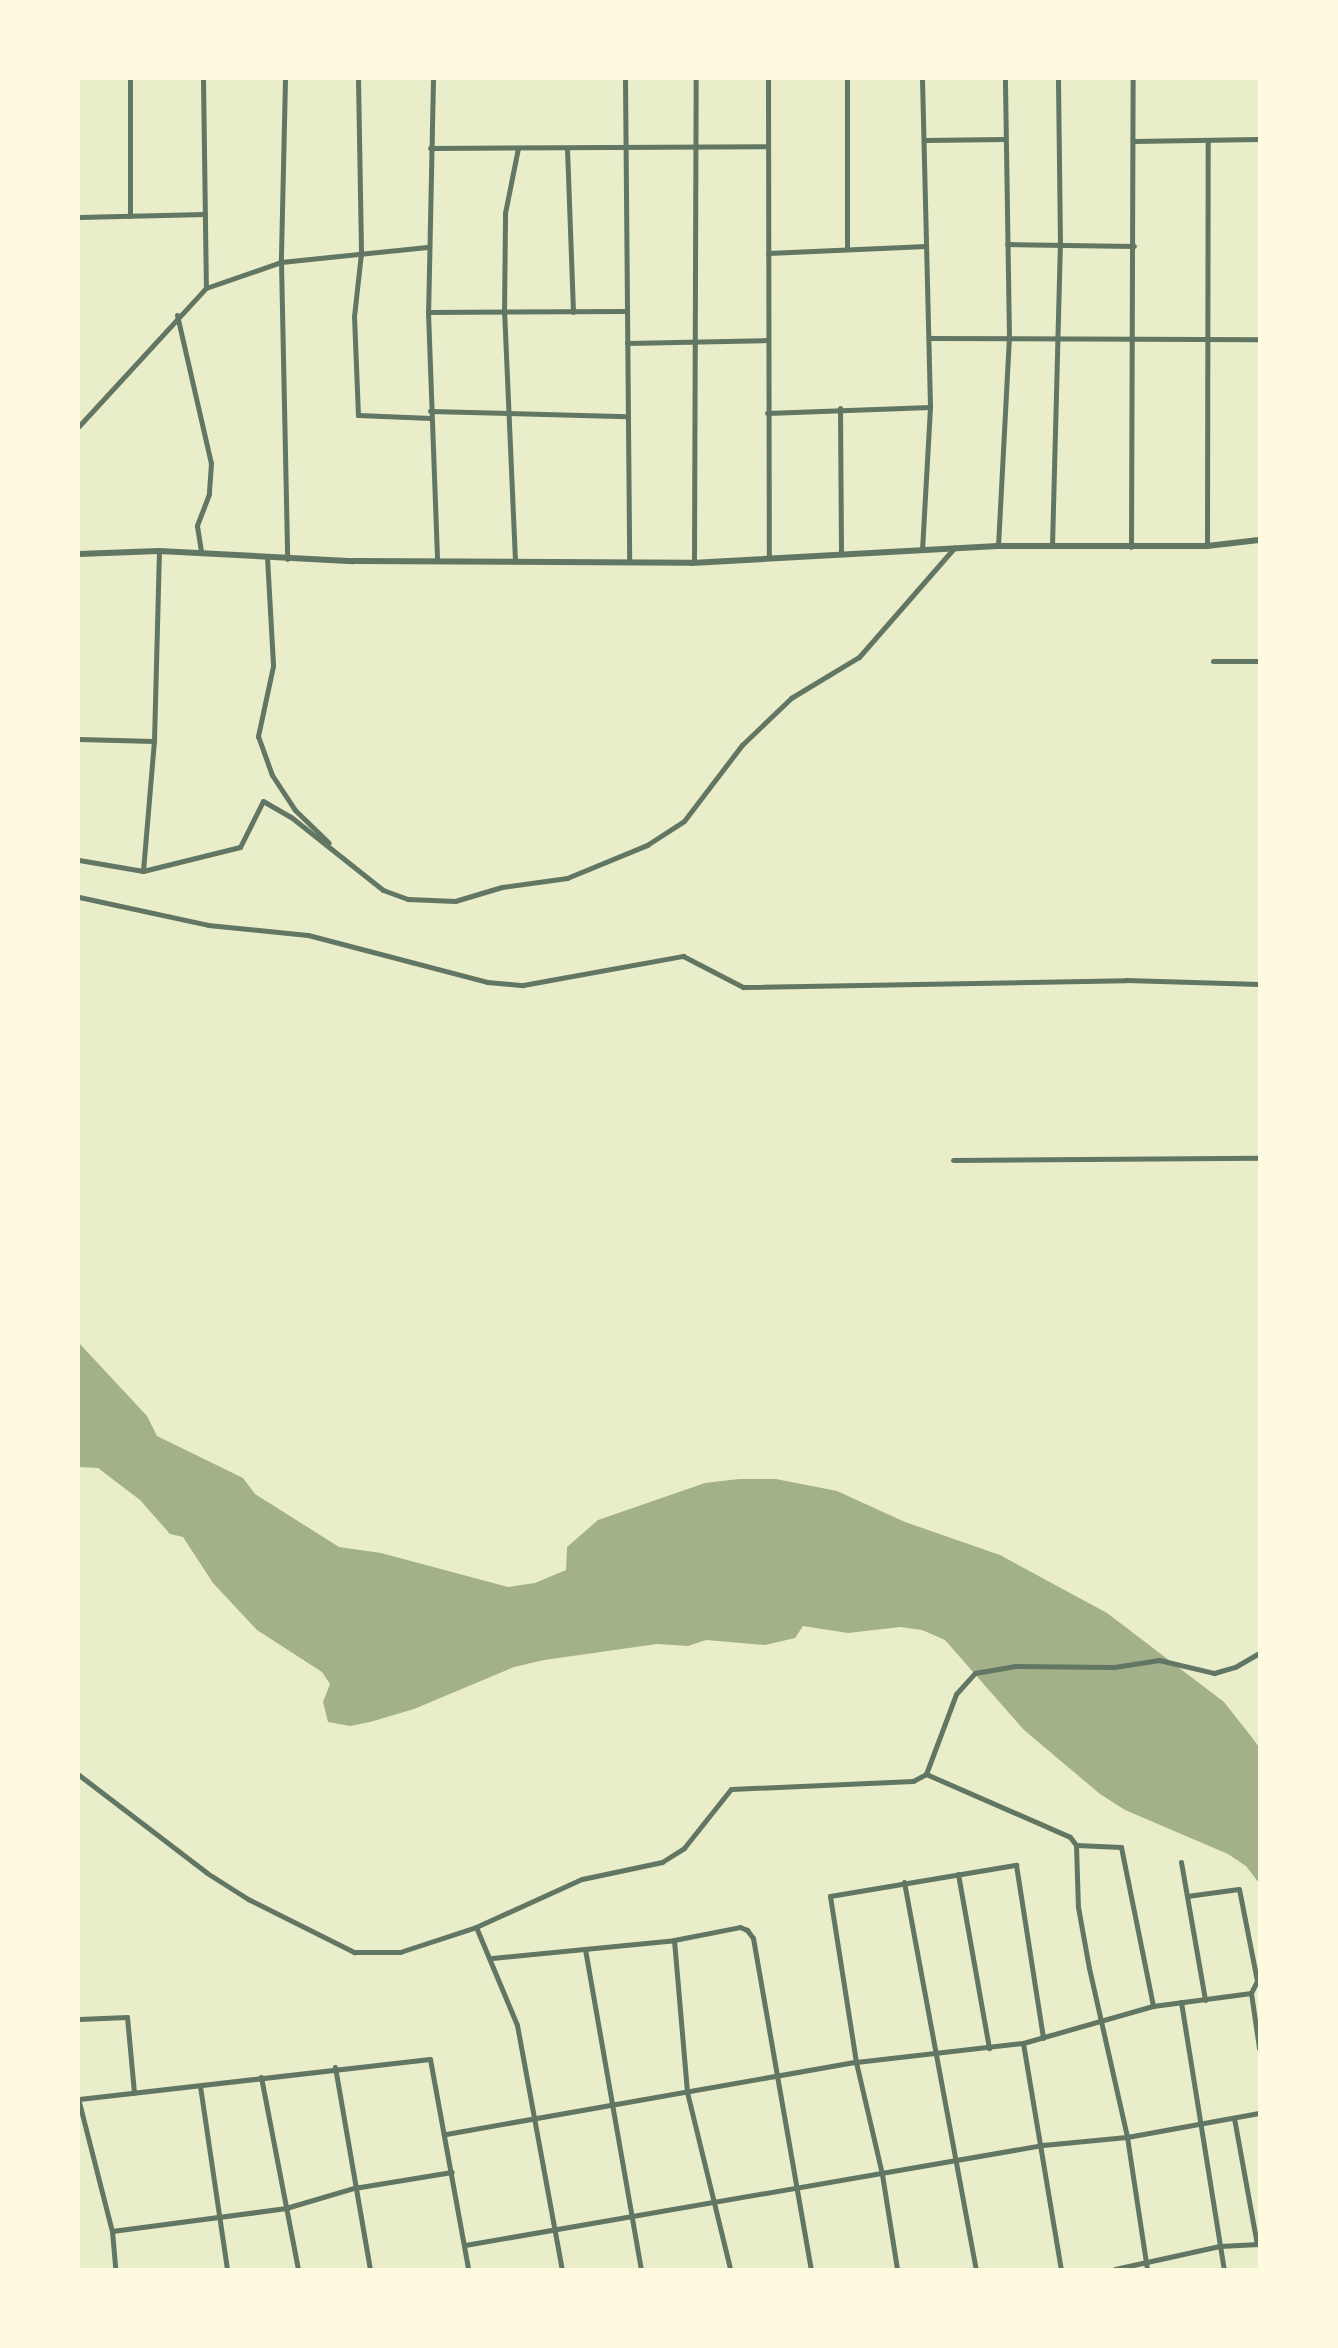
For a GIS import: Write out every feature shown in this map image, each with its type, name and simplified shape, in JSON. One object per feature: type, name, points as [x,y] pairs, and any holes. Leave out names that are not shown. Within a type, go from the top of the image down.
[{"type":"street","points":[[130,79],[130,216]]},
{"type":"street","points":[[203,79],[206,288]]},
{"type":"street","points":[[285,79],[281,262],[287,558]]},
{"type":"street","points":[[358,79],[361,253],[354,316],[358,415],[627,416]]},
{"type":"street","points":[[433,79],[427,247],[430,414],[437,560]]},
{"type":"street","points":[[625,79],[629,561]]},
{"type":"street","points":[[694,562],[695,79]]},
{"type":"street","points":[[768,79],[769,558]]},
{"type":"street","points":[[846,79],[847,249]]},
{"type":"street","points":[[922,79],[930,407],[922,550]]},
{"type":"street","points":[[998,546],[1009,338],[1004,79]]},
{"type":"street","points":[[1052,546],[1059,338],[1058,79]]},
{"type":"street","points":[[1131,547],[1134,337],[1133,79]]},
{"type":"street","points":[[924,141],[1005,139]]},
{"type":"street","points":[[1134,141],[1259,139]]},
{"type":"street","points":[[1207,547],[1210,338],[1208,140]]},
{"type":"street","points":[[430,148],[767,146]]},
{"type":"street","points":[[515,561],[512,414],[504,314],[505,214],[518,148]]},
{"type":"street","points":[[568,148],[573,312]]},
{"type":"street","points":[[79,217],[205,214]]},
{"type":"street","points":[[1007,244],[1134,246]]},
{"type":"street","points":[[768,253],[926,246]]},
{"type":"street","points":[[79,426],[177,315],[206,288],[281,262],[427,247]]},
{"type":"street","points":[[428,312],[626,312]]},
{"type":"street","points":[[177,315],[211,463],[209,494],[197,526],[201,552]]},
{"type":"street","points":[[929,338],[1259,339]]},
{"type":"street","points":[[626,343],[768,341]]},
{"type":"street","points":[[767,413],[839,408],[930,407]]},
{"type":"street","points":[[839,408],[841,554]]},
{"type":"street","points":[[79,554],[159,551],[287,558],[694,562],[998,546],[1207,547],[1259,540]]},
{"type":"street","points":[[79,860],[143,871],[240,847],[263,801],[344,858],[383,890],[435,902],[567,877],[647,845],[699,806],[742,745],[791,698],[859,657],[878,640],[954,548]]},
{"type":"street","points":[[143,871],[154,741],[159,551]]},
{"type":"street","points":[[267,557],[273,666],[258,736],[272,775],[295,810],[344,858]]},
{"type":"street","points":[[1213,661],[1259,662]]},
{"type":"street","points":[[79,739],[154,741]]},
{"type":"street","points":[[79,897],[208,925],[308,935],[487,982],[523,985],[682,956],[743,987],[1126,980],[1259,984]]},
{"type":"street","points":[[953,1160],[1259,1158]]},
{"type":"street","points":[[926,1774],[956,1694],[975,1673],[1015,1666],[1114,1667],[1159,1660],[1214,1673],[1235,1667],[1259,1653]]},
{"type":"street","points":[[79,1775],[225,1885],[354,1952],[400,1952],[476,1927],[582,1879],[662,1862],[684,1848],[731,1789],[896,1784],[926,1774],[1070,1837],[1076,1845],[1078,1907],[1100,2023],[1127,2137],[1147,2266]]},
{"type":"street","points":[[1076,1845],[1121,1847],[1153,2006]]},
{"type":"street","points":[[1181,1862],[1205,2000]]},
{"type":"street","points":[[897,2269],[882,2174],[856,2062],[830,1896],[1016,1865],[1043,2038]]},
{"type":"street","points":[[958,1874],[989,2048]]},
{"type":"street","points":[[904,1882],[933,2054],[976,2269]]},
{"type":"street","points":[[1187,1896],[1239,1889],[1256,1981],[1251,1993],[1256,2010],[1259,2049]]},
{"type":"street","points":[[476,1927],[492,1958],[517,2025],[533,2119],[557,2229],[562,2269]]},
{"type":"street","points":[[492,1958],[674,1940],[740,1927],[747,1930],[753,1938],[811,2269]]},
{"type":"street","points":[[674,1940],[687,2092],[717,2201],[730,2269]]},
{"type":"street","points":[[585,1949],[641,2269]]},
{"type":"street","points":[[446,2134],[611,2102],[776,2080],[856,2062],[1023,2043],[1153,2006],[1251,1993]]},
{"type":"street","points":[[1181,2003],[1224,2269]]},
{"type":"street","points":[[79,2019],[127,2017],[134,2093]]},
{"type":"street","points":[[1023,2043],[1043,2145],[1061,2269]]},
{"type":"street","points":[[115,2269],[112,2231],[79,2101],[335,2067],[430,2059],[446,2134],[468,2269]]},
{"type":"street","points":[[335,2067],[370,2269]]},
{"type":"street","points":[[261,2077],[298,2269]]},
{"type":"street","points":[[200,2086],[227,2269]]},
{"type":"street","points":[[465,2245],[1043,2145],[1127,2137],[1259,2113]]},
{"type":"street","points":[[1115,2269],[1147,2266],[1220,2246],[1258,2244],[1234,2118]]},
{"type":"street","points":[[112,2231],[286,2208],[354,2188],[452,2172]]},
{"type":"shaded area","points":[[79,1343],[147,1416],[157,1436],[243,1478],[255,1494],[339,1547],[381,1553],[508,1587],[535,1583],[566,1570],[567,1547],[598,1520],[705,1483],[739,1479],[776,1479],[837,1491],[905,1522],[1000,1555],[1107,1613],[1224,1702],[1259,1747],[1259,1883],[1246,1866],[1228,1854],[1125,1810],[1100,1794],[1024,1730],[945,1640],[922,1630],[900,1627],[848,1633],[803,1626],[795,1638],[765,1645],[706,1640],[688,1646],[657,1644],[544,1660],[514,1667],[414,1709],[370,1722],[350,1726],[328,1722],[323,1702],[330,1684],[322,1672],[257,1630],[213,1583],[183,1537],[170,1534],[140,1500],[98,1468],[79,1467]]}]
